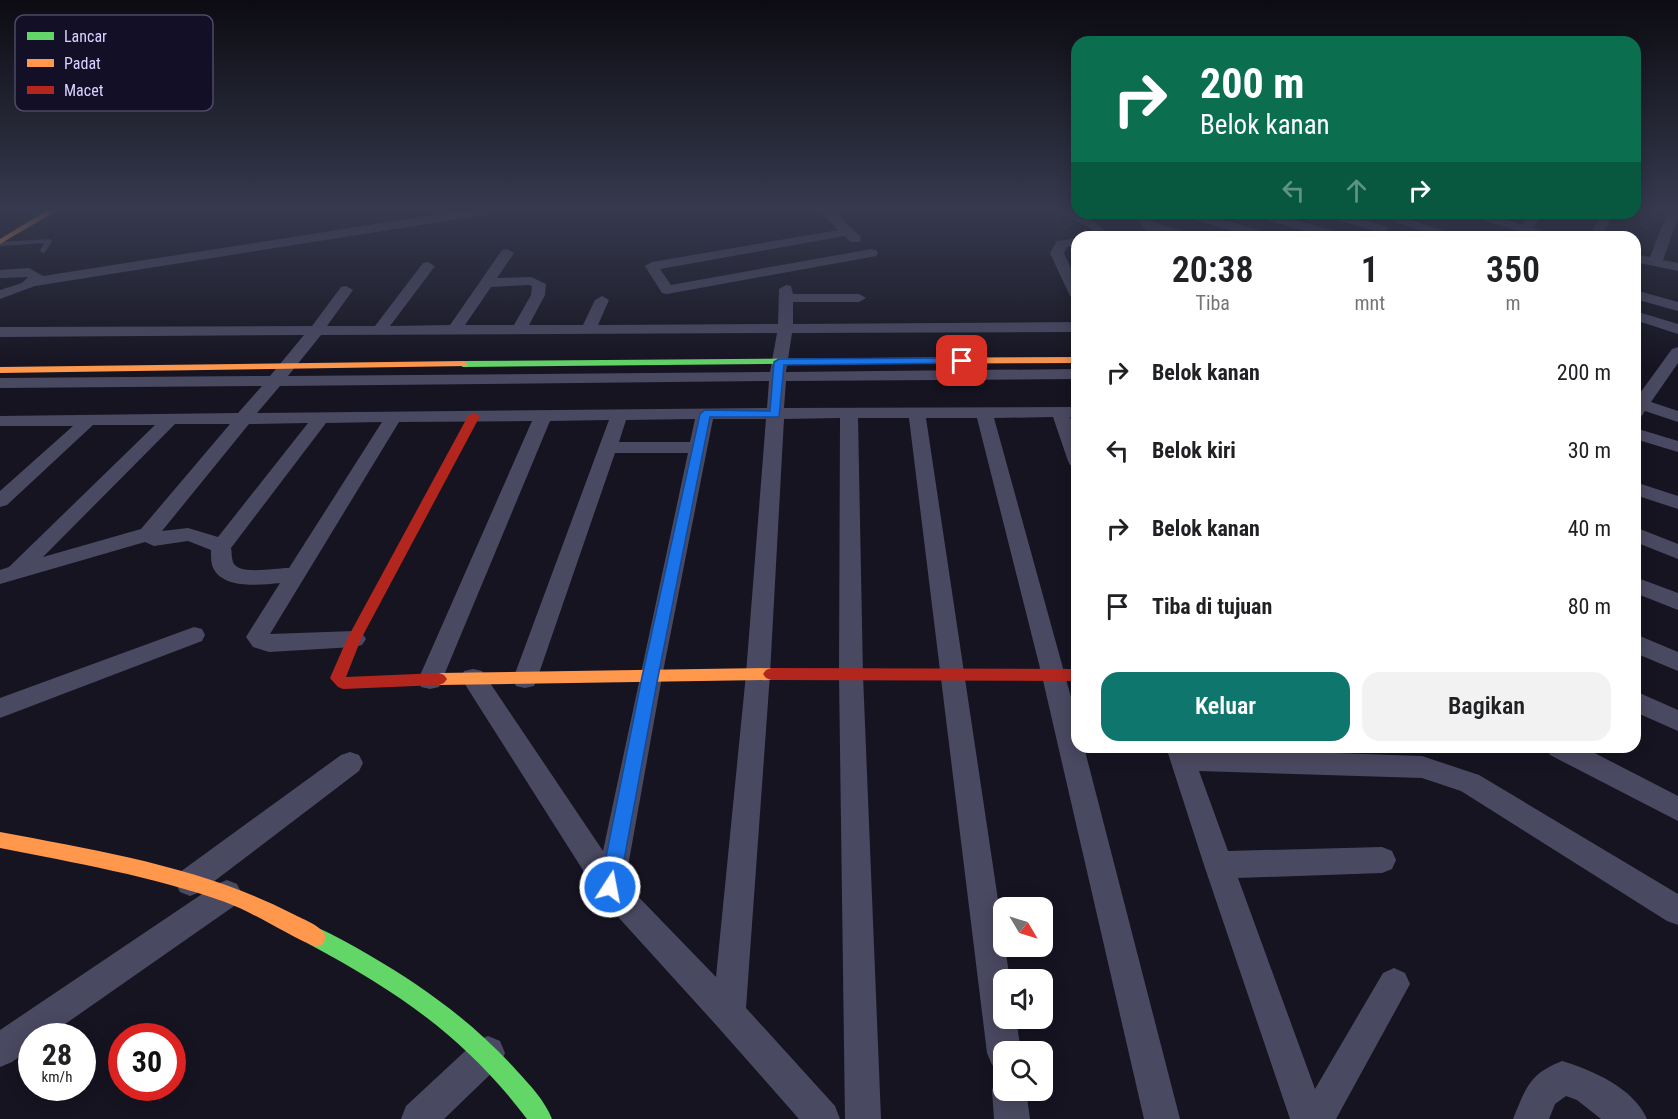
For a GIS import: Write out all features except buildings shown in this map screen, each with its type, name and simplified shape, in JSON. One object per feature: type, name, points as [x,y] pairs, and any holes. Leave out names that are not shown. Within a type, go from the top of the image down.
[{"type":"street","points":[[0,295],[16,291],[35,279],[155,263]]},
{"type":"street","points":[[454,331],[500,263]]},
{"type":"street","points":[[668,263],[652,266],[667,290],[815,263]]},
{"type":"street","points":[[1062,263],[1071,283]]},
{"type":"street","points":[[1661,263],[1678,267]]},
{"type":"street","points":[[378,332],[428,266]]},
{"type":"street","points":[[0,274],[29,272],[35,279]]},
{"type":"street","points":[[486,283],[531,281],[539,284],[538,295],[519,330]]},
{"type":"street","points":[[8,574],[148,534],[315,332],[346,290]]},
{"type":"street","points":[[729,1014],[758,674],[775,414],[785,328],[786,294],[859,298]]},
{"type":"street","points":[[1641,296],[1678,307]]},
{"type":"street","points":[[588,330],[602,300]]},
{"type":"street","points":[[1641,317],[1678,329]]},
{"type":"street","points":[[0,332],[1071,327]]},
{"type":"street","points":[[1641,405],[1678,352]]},
{"type":"street","points":[[0,383],[275,380],[1071,360]]},
{"type":"street","points":[[0,370],[286,365],[1071,374]]},
{"type":"street","points":[[1641,410],[1678,417]]},
{"type":"street","points":[[984,412],[1066,676],[1071,699]]},
{"type":"street","points":[[0,436],[9,421],[1069,412]]},
{"type":"street","points":[[610,887],[650,677],[705,414]]},
{"type":"street","points":[[849,414],[851,675],[863,1119]]},
{"type":"street","points":[[917,414],[1002,1041]]},
{"type":"street","points":[[474,416],[354,639],[339,672],[338,678],[344,683],[473,678],[758,674],[1066,676]]},
{"type":"street","points":[[430,680],[543,416]]},
{"type":"street","points":[[525,679],[619,416]]},
{"type":"street","points":[[354,639],[270,644],[257,637],[394,417]]},
{"type":"street","points":[[295,576],[242,577],[231,575],[223,566],[221,547],[320,418]]},
{"type":"street","points":[[8,574],[171,419]]},
{"type":"street","points":[[0,501],[89,420]]},
{"type":"street","points":[[1641,435],[1678,447]]},
{"type":"street","points":[[606,448],[697,447]]},
{"type":"street","points":[[1641,475],[1678,488]]},
{"type":"street","points":[[1641,490],[1678,503]]},
{"type":"street","points":[[148,534],[154,539],[175,533],[195,534],[221,547]]},
{"type":"street","points":[[1641,537],[1678,552]]},
{"type":"street","points":[[1641,587],[1678,602]]},
{"type":"street","points":[[0,708],[194,635]]},
{"type":"street","points":[[1641,645],[1678,662]]},
{"type":"street","points":[[473,678],[610,887],[729,1014],[822,1119]]},
{"type":"street","points":[[1641,704],[1678,722]]},
{"type":"street","points":[[1083,753],[1162,1119]]},
{"type":"street","points":[[1571,753],[1678,808]]},
{"type":"street","points":[[1308,1119],[1180,754],[1422,767],[1444,773],[1470,783],[1678,911]]},
{"type":"street","points":[[190,882],[350,763]]},
{"type":"street","points":[[0,840],[190,882],[227,894],[270,913],[404,985],[443,1012],[488,1053],[530,1101],[541,1119]]},
{"type":"street","points":[[1218,865],[1382,860]]},
{"type":"street","points":[[0,1050],[227,894]]},
{"type":"street","points":[[1317,1119],[1394,984]]},
{"type":"street","points":[[419,1119],[488,1053]]},
{"type":"street","points":[[1531,1119],[1543,1092],[1562,1078],[1587,1086],[1629,1119]]},
{"type":"street","points":[[1010,1101],[1012,1119]]},
{"type":"traffic: fast","points":[[463,364],[866,361]]},
{"type":"traffic: fast","points":[[316,937],[382,974],[440,1013],[493,1060],[541,1119]]},
{"type":"traffic: slow","points":[[866,361],[1071,360]]},
{"type":"traffic: slow","points":[[0,370],[463,364]]},
{"type":"traffic: slow","points":[[439,679],[771,674]]},
{"type":"traffic: slow","points":[[0,840],[113,863],[197,884],[248,902],[316,937]]},
{"type":"traffic: jam","points":[[439,679],[343,683],[338,678],[354,639],[474,416]]},
{"type":"traffic: jam","points":[[771,674],[1071,675]]},
{"type":"route","points":[[610,887],[650,677],[705,414],[775,414],[779,362],[962,361]]}]
